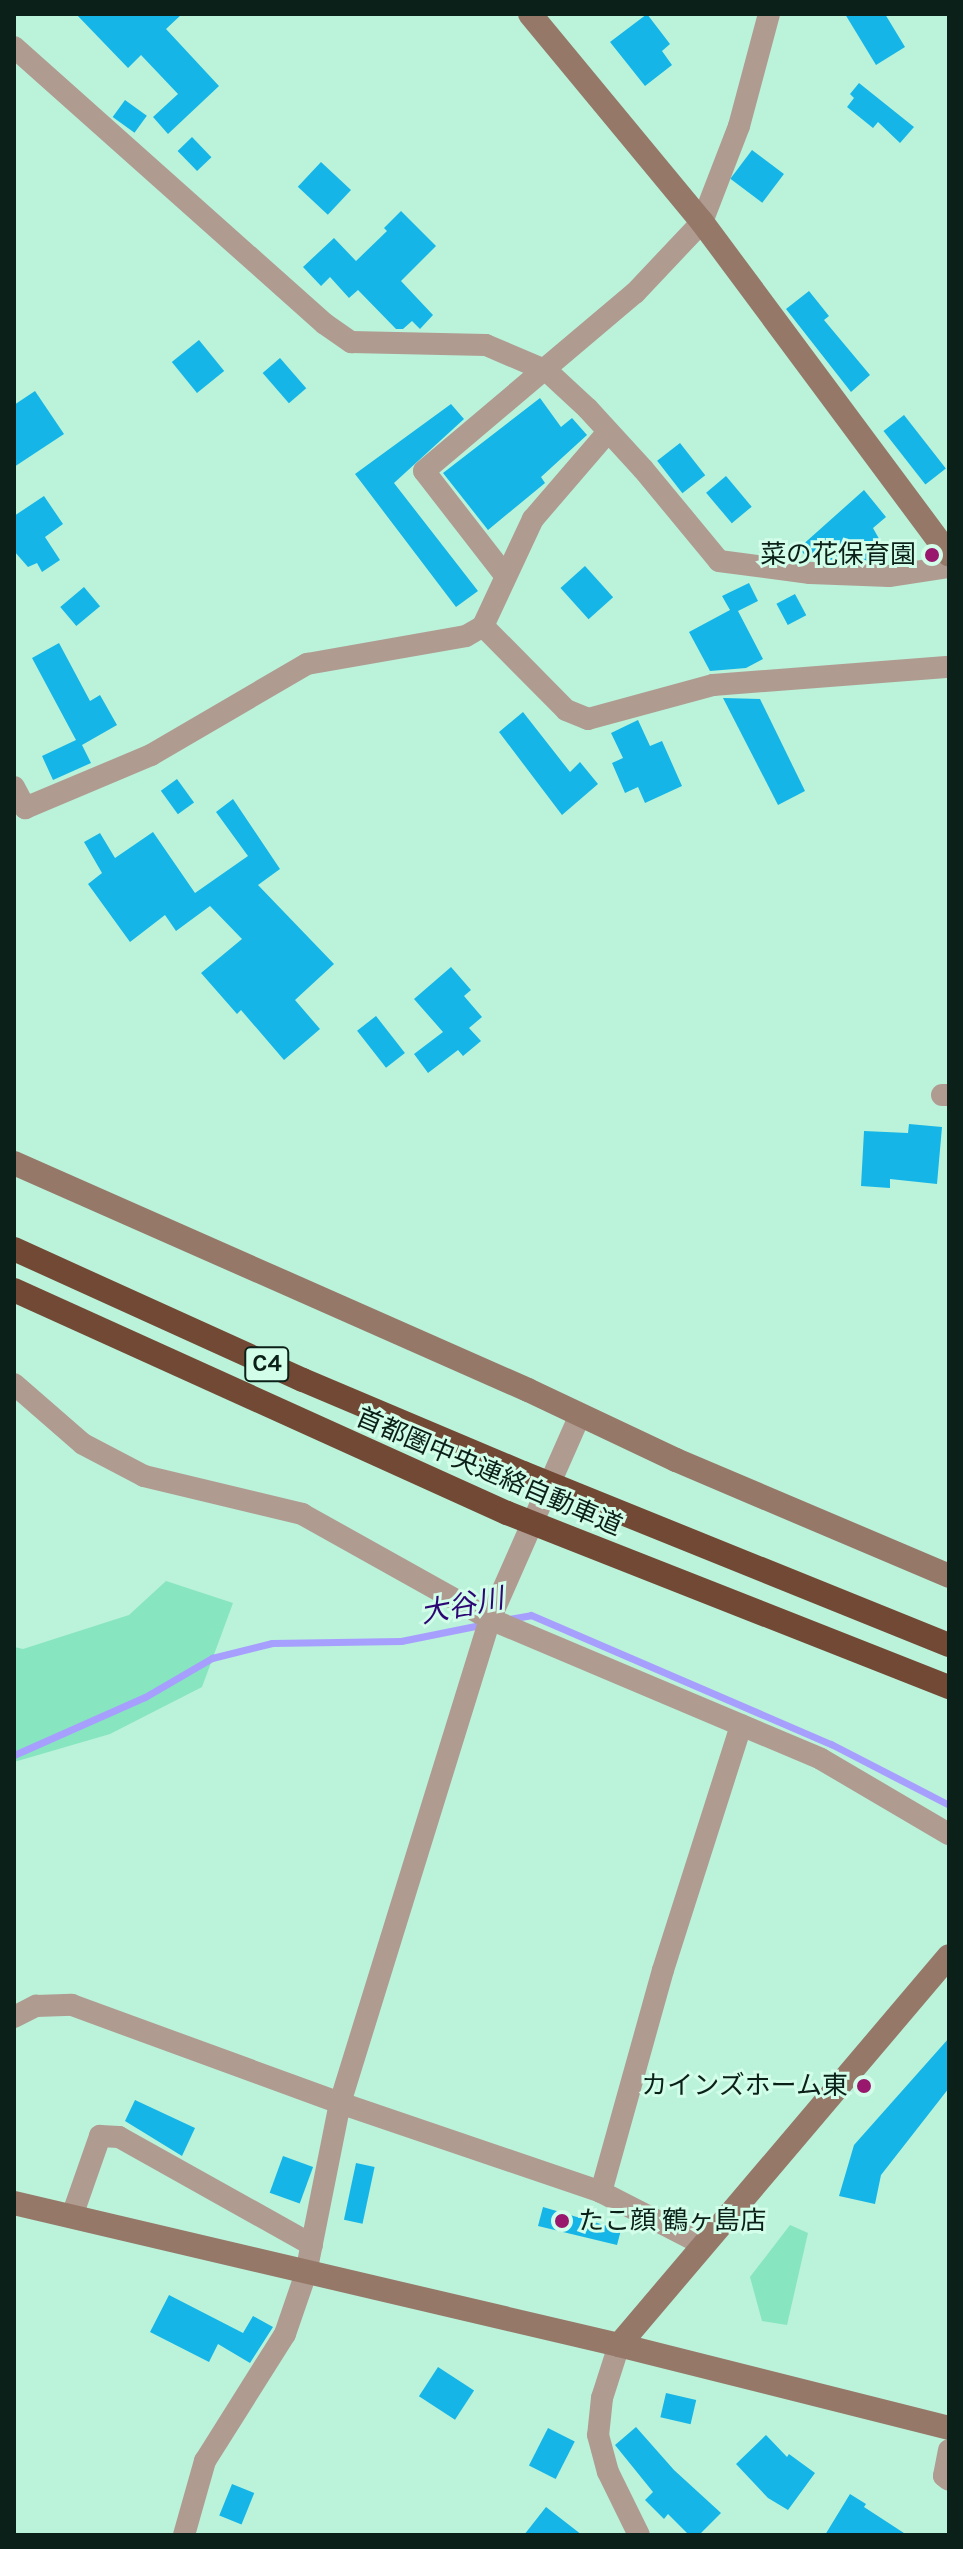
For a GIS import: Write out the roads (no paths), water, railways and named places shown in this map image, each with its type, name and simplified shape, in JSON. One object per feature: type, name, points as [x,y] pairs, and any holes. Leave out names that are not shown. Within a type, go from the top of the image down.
[{"type":"highway","name":"首都圏中央連絡自動車道","points":[[14,1249],[261,1362],[523,1473],[949,1645]]},
{"type":"highway","name":"首都圏中央連絡自動車道","points":[[14,1290],[507,1513],[949,1687]]},
{"type":"street","points":[[530,14],[702,222],[949,554]]},
{"type":"street","points":[[504,574],[424,471],[547,371],[568,348],[635,293],[702,222],[739,126],[769,14]]},
{"type":"street","points":[[14,47],[325,324],[351,342],[486,345],[547,371],[588,409],[643,469],[719,561],[810,573],[889,576],[949,567]]},
{"type":"street","points":[[14,787],[25,808],[151,755],[307,664],[466,636],[483,626],[504,574],[533,519],[607,433]]},
{"type":"street","points":[[483,626],[566,710],[588,719],[713,685],[949,667]]},
{"type":"street","points":[[14,1163],[676,1460],[949,1576]]},
{"type":"street","points":[[14,1384],[83,1444],[144,1476],[302,1514],[490,1619],[821,1759],[949,1834]]},
{"type":"street","points":[[184,2535],[205,2461],[285,2334],[306,2273],[340,2103],[490,1619],[580,1415]]},
{"type":"street","points":[[601,2192],[663,1970],[741,1725]]},
{"type":"street","points":[[639,2535],[608,2472],[598,2435],[602,2398],[619,2345],[949,1956]]},
{"type":"street","points":[[14,2017],[36,2006],[72,2005],[340,2103],[601,2192],[702,2244]]},
{"type":"street","points":[[72,2216],[100,2136],[119,2137],[312,2245]]},
{"type":"street","points":[[14,2203],[619,2345],[949,2428]]},
{"type":"street","points":[[949,2450],[944,2476],[949,2480]]},
{"type":"waterway","name":"大谷川","points":[[509,1619],[531,1615],[831,1744],[949,1805]]},
{"type":"waterway","name":"大谷川","points":[[14,1755],[145,1697],[212,1658],[272,1643],[401,1641],[485,1624]]},
{"type":"place","name":"菜の花保育園","points":[[932,555]]},
{"type":"place","name":"カインズホーム東","points":[[864,2086]]},
{"type":"place","name":"たこ顔 鶴ヶ島店","points":[[562,2221]]}]
